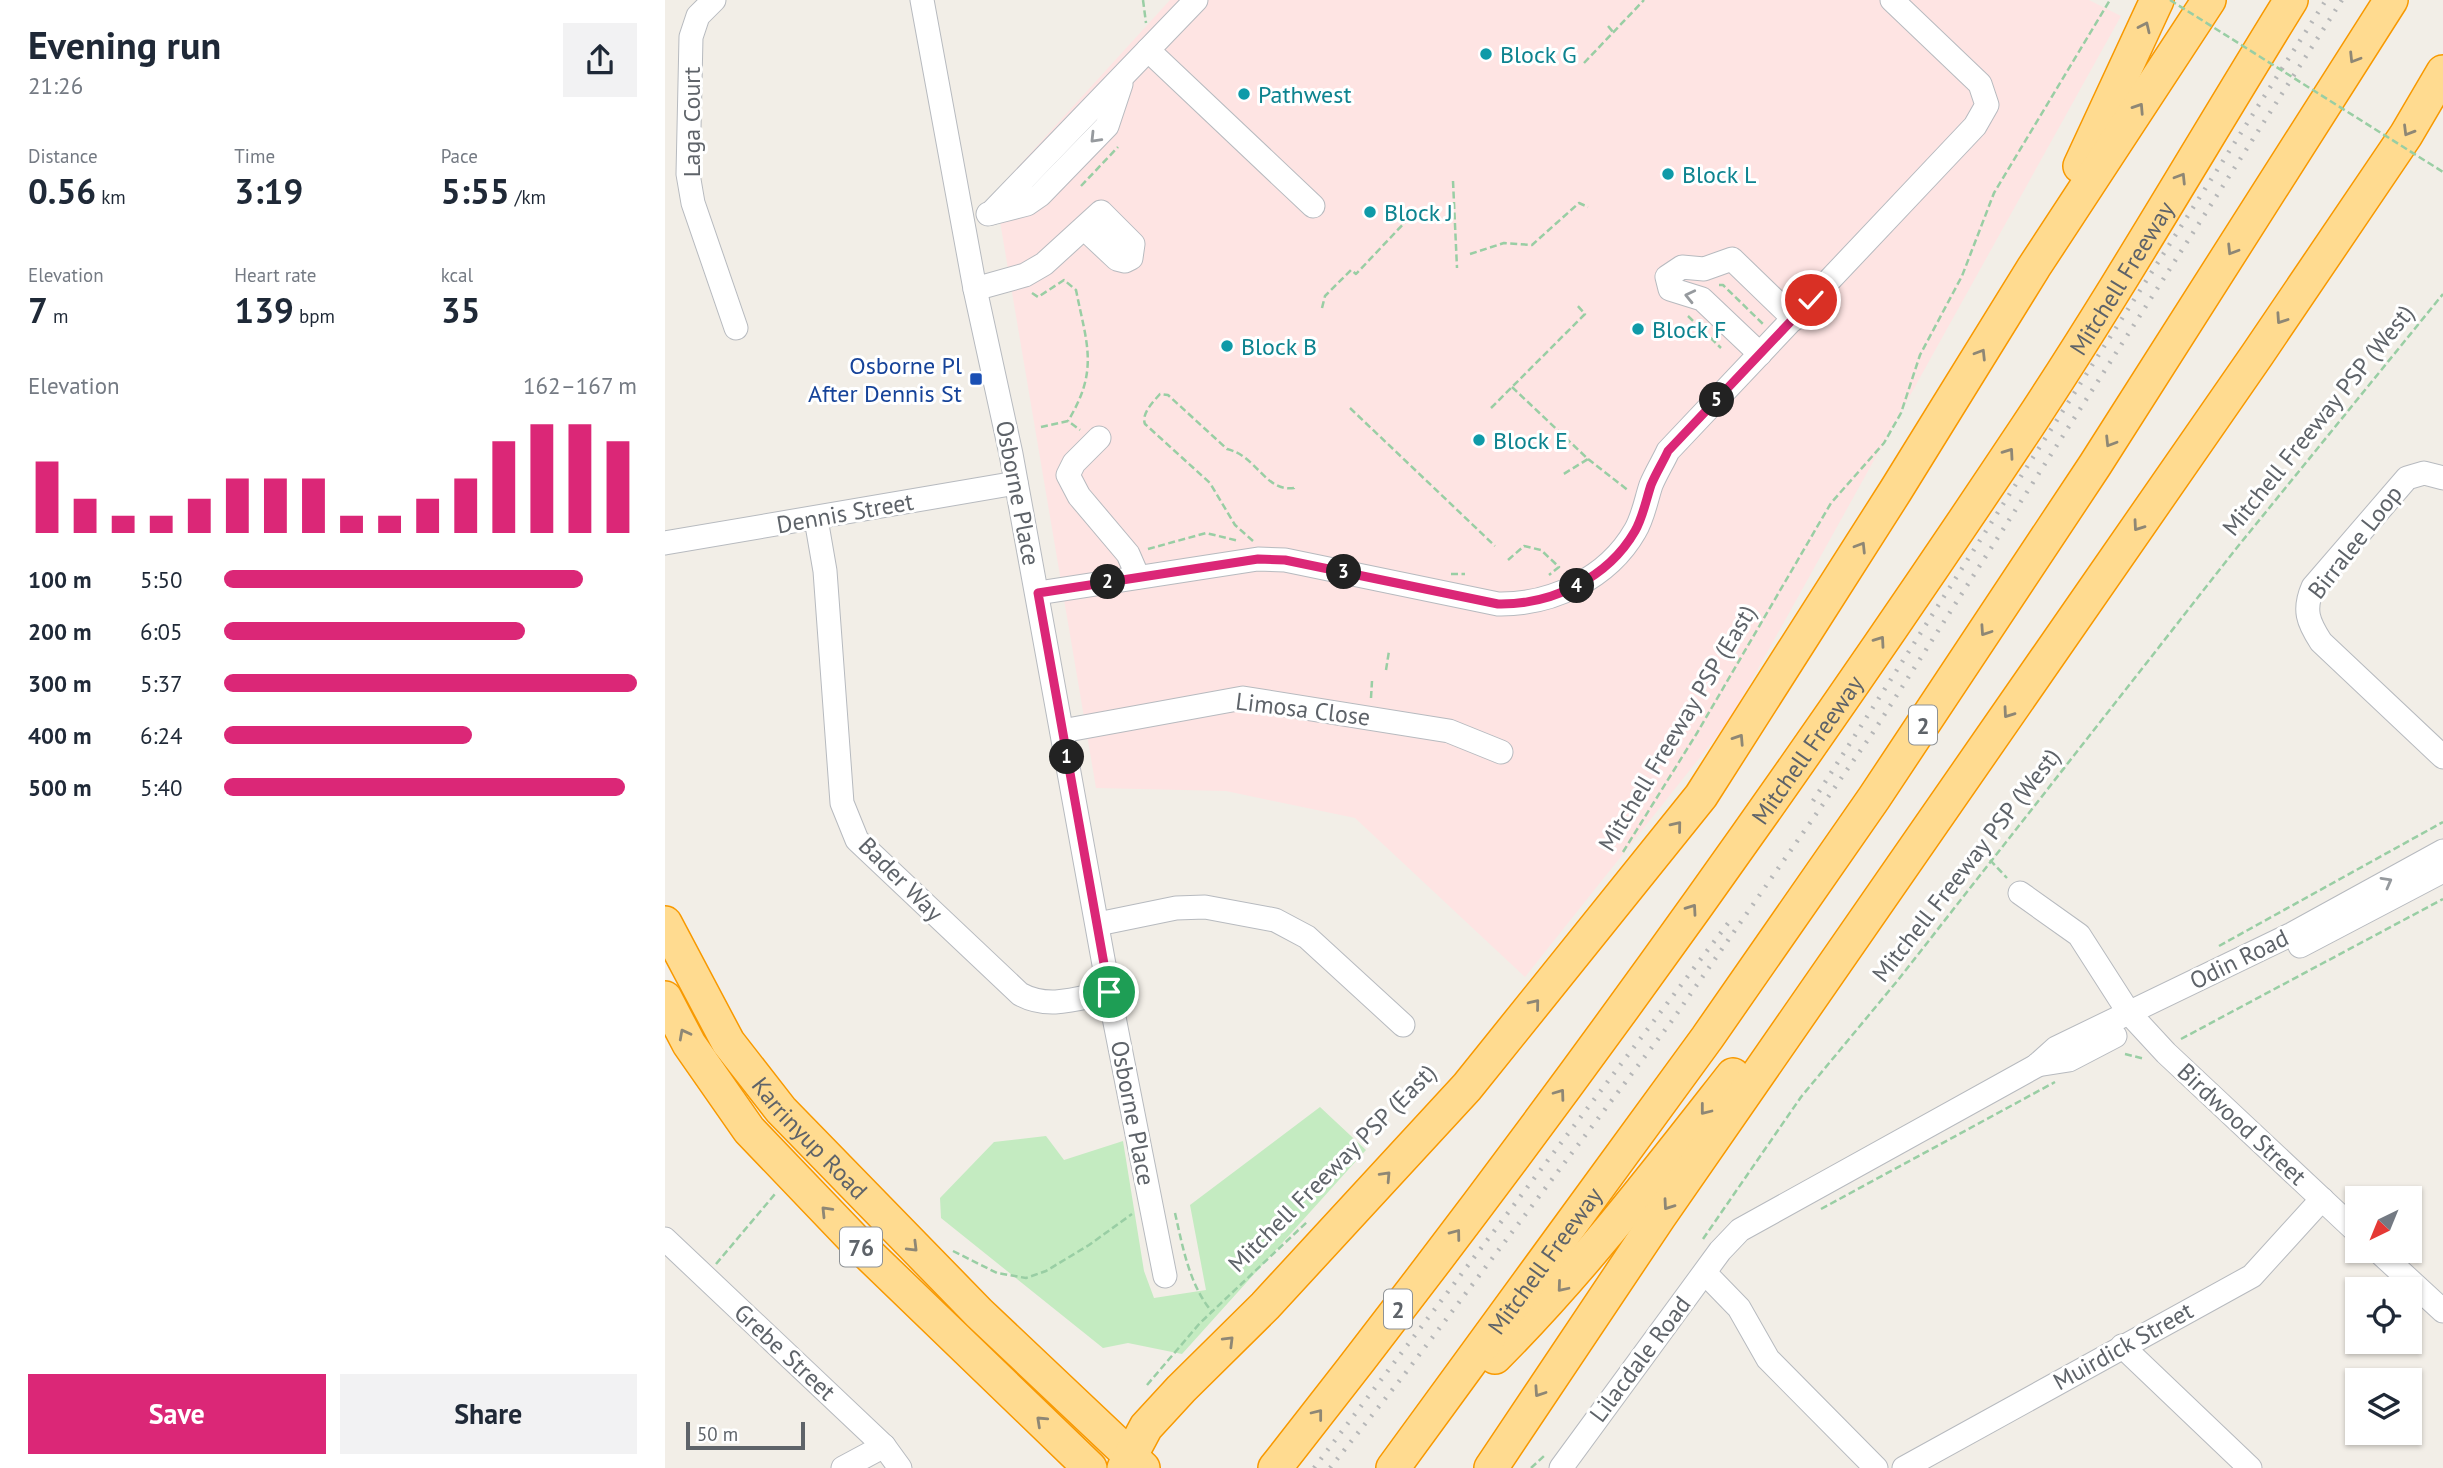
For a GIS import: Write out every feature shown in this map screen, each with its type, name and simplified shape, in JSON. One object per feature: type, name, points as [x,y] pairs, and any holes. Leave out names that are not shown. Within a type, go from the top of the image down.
[{"type":"highway","points":[[2034,267],[2157,0]]},
{"type":"highway","points":[[1132,1463],[1146,1427],[1265,1306],[1467,1087],[1701,796],[1874,526],[2034,267],[2209,0]]},
{"type":"highway","name":"Mitchell Freeway","points":[[1275,1468],[1519,1149],[1799,758],[2028,425],[2291,0]]},
{"type":"highway","name":"Mitchell Freeway","points":[[1393,1468],[1707,1038],[1874,798],[2095,465],[2391,0]]},
{"type":"highway","points":[[1491,1468],[1534,1399],[2304,285],[2406,135],[2443,72]]},
{"type":"highway","points":[[1423,1428],[1540,1312],[1607,1234],[1930,826]]},
{"type":"highway","name":"Karrinyup Road","points":[[665,923],[728,1042],[781,1110],[840,1174],[1132,1463]]},
{"type":"highway","name":"Karrinyup Road","points":[[665,998],[689,1044],[749,1130],[1069,1457],[1090,1468]]},
{"type":"highway","points":[[728,1042],[768,1112],[769,1120],[764,1127],[749,1130]]},
{"type":"highway","points":[[1023,1354],[1103,1411],[1137,1414],[1181,1389]]},
{"type":"street","name":"Laga Court","points":[[714,0],[698,16],[691,37],[688,174],[693,204],[736,328]]},
{"type":"street","name":"Osborne Place","points":[[922,0],[975,289],[1038,593],[1109,992],[1164,1276]]},
{"type":"street","points":[[963,222],[991,213],[1196,0]]},
{"type":"street","points":[[1038,593],[1258,559],[1285,560],[1498,604],[1520,604],[1573,588],[1608,566],[1635,531],[1668,451],[1975,126],[1987,105],[1980,84],[1892,0]]},
{"type":"street","points":[[1148,50],[1313,206]]},
{"type":"street","points":[[975,289],[1034,270],[1085,229]]},
{"type":"street","points":[[1760,354],[1702,299],[1670,289],[1667,277],[1682,267],[1704,269],[1732,259],[1794,318]]},
{"type":"street","points":[[1097,439],[1074,463],[1069,475],[1079,496],[1128,554],[1138,577]]},
{"type":"street","name":"Birralee Loop","points":[[2443,478],[2424,473],[2407,478],[2313,587],[2305,605],[2310,625],[2321,642],[2443,757]]},
{"type":"street","name":"Dennis Street","points":[[668,541],[816,519],[1016,483]]},
{"type":"street","name":"Bader Way","points":[[816,519],[825,571],[842,803],[857,840],[1020,994],[1034,1002],[1052,1003],[1109,992]]},
{"type":"street","name":"Limosa Close","points":[[1062,732],[1243,698],[1449,731],[1501,752]]},
{"type":"street","name":"Odin Road","points":[[2135,1018],[2443,851]]},
{"type":"street","name":"Odin Road","points":[[1711,1246],[2036,1066],[2056,1048],[2135,1018],[2330,931],[2443,871]]},
{"type":"street","name":"Birdwood Street","points":[[2020,893],[2080,935],[2135,1018],[2166,1053],[2345,1221]]},
{"type":"street","points":[[1098,924],[1176,908],[1205,908],[1275,920],[1307,937],[1403,1025]]},
{"type":"street","name":"Muirdick Street","points":[[1904,1468],[2252,1276],[2322,1199]]},
{"type":"street","name":"Grebe Street","points":[[665,1239],[884,1446],[900,1468]]},
{"type":"street","name":"Lilacdale Road","points":[[1554,1460],[1705,1273],[1711,1246]]},
{"type":"street","points":[[2392,1264],[2443,1311]]},
{"type":"street","points":[[1705,1273],[1739,1308],[1768,1359],[1877,1468]]},
{"type":"street","points":[[2122,1346],[2250,1468]]},
{"type":"street","points":[[843,1468],[884,1446]]},
{"type":"path","points":[[1584,63],[1644,0]]},
{"type":"path","name":"Mitchell Freeway PSP (East)","points":[[1618,860],[1697,733],[1831,503],[1884,443],[1901,413],[1920,355],[1962,276],[1994,193],[2110,0]]},
{"type":"path","points":[[2170,0],[2443,173]]},
{"type":"path","points":[[1608,26],[1613,32]]},
{"type":"path","points":[[1081,186],[1118,147]]},
{"type":"path","points":[[1453,181],[1457,268]]},
{"type":"path","points":[[1470,254],[1504,243],[1532,245],[1571,207],[1579,203],[1588,207]]},
{"type":"path","points":[[1322,308],[1325,296],[1351,270],[1356,274],[1409,218]]},
{"type":"path","points":[[1027,286],[1035,297],[1064,280],[1076,290],[1089,371],[1085,390],[1068,421]]},
{"type":"path","points":[[1714,286],[1723,285],[1765,326],[1770,320]]},
{"type":"path","name":"Mitchell Freeway PSP (West)","points":[[1711,1246],[1801,1097],[1898,980],[2235,550],[2443,294]]},
{"type":"path","points":[[1491,408],[1585,314],[1576,304]]},
{"type":"path","points":[[1684,312],[1721,348]]},
{"type":"path","points":[[1512,387],[1587,459],[1645,502]]},
{"type":"path","points":[[1145,550],[1206,533],[1230,541],[1254,542],[1235,525],[1210,483],[1145,424],[1144,416],[1160,394],[1174,399],[1227,449],[1247,457],[1277,488],[1290,489],[1295,485]]},
{"type":"path","points":[[1350,408],[1495,547]]},
{"type":"path","points":[[1041,427],[1068,421],[1097,439]]},
{"type":"path","points":[[1562,475],[1587,459]]},
{"type":"path","points":[[1508,560],[1527,545],[1541,550],[1559,567]]},
{"type":"path","points":[[1386,670],[1389,651]]},
{"type":"path","points":[[1372,699],[1370,696],[1373,681]]},
{"type":"path","points":[[2215,948],[2443,822]]},
{"type":"path","points":[[1990,860],[2020,893]]},
{"type":"path","points":[[2176,1042],[2443,899]]},
{"type":"path","points":[[2118,1054],[2148,1059]]},
{"type":"path","points":[[1815,1212],[2061,1079]]},
{"type":"path","points":[[705,1277],[778,1190]]},
{"type":"path","points":[[950,1249],[997,1273],[1026,1278],[1046,1271],[1089,1245],[1137,1210]]},
{"type":"path","name":"Mitchell Freeway PSP (East)","points":[[1147,1385],[1212,1312],[1317,1212]]},
{"type":"path","points":[[1175,1213],[1187,1264],[1203,1301],[1212,1312]]},
{"type":"path","points":[[1531,1468],[1554,1460]]},
{"type":"shaded area","points":[[1170,0],[2089,0],[2121,16],[1729,721],[1525,977],[1355,818],[1226,791],[1096,788],[995,192]]},
{"type":"green space","points":[[1320,1107],[1366,1150],[1182,1354],[1128,1343],[1103,1348],[941,1218],[940,1198],[994,1142],[1046,1136],[1064,1160],[1123,1141],[1144,1271],[1154,1298],[1206,1290],[1190,1205]]},
{"type":"railway","points":[[1813,801],[2326,0]]},
{"type":"railway","points":[[1330,1468],[1404,1375],[1671,1022],[1872,734],[2342,0]]},
{"type":"railway","points":[[1314,1468],[1729,922]]},
{"type":"place","name":"Block G","points":[[1486,54]]},
{"type":"place","name":"Pathwest","points":[[1244,94]]},
{"type":"place","name":"Block L","points":[[1668,174]]},
{"type":"place","name":"Block J","points":[[1370,212]]},
{"type":"place","name":"Block F","points":[[1638,329]]},
{"type":"place","name":"Block B","points":[[1227,346]]},
{"type":"place","name":"Osborne Pl After Dennis St","points":[[976,379]]},
{"type":"place","name":"Block E","points":[[1479,440]]},
{"type":"route","points":[[1109,992],[1038,593],[1258,559],[1285,560],[1498,604],[1520,604],[1539,600],[1573,588],[1608,566],[1635,531],[1653,481],[1668,451],[1811,300]]}]
